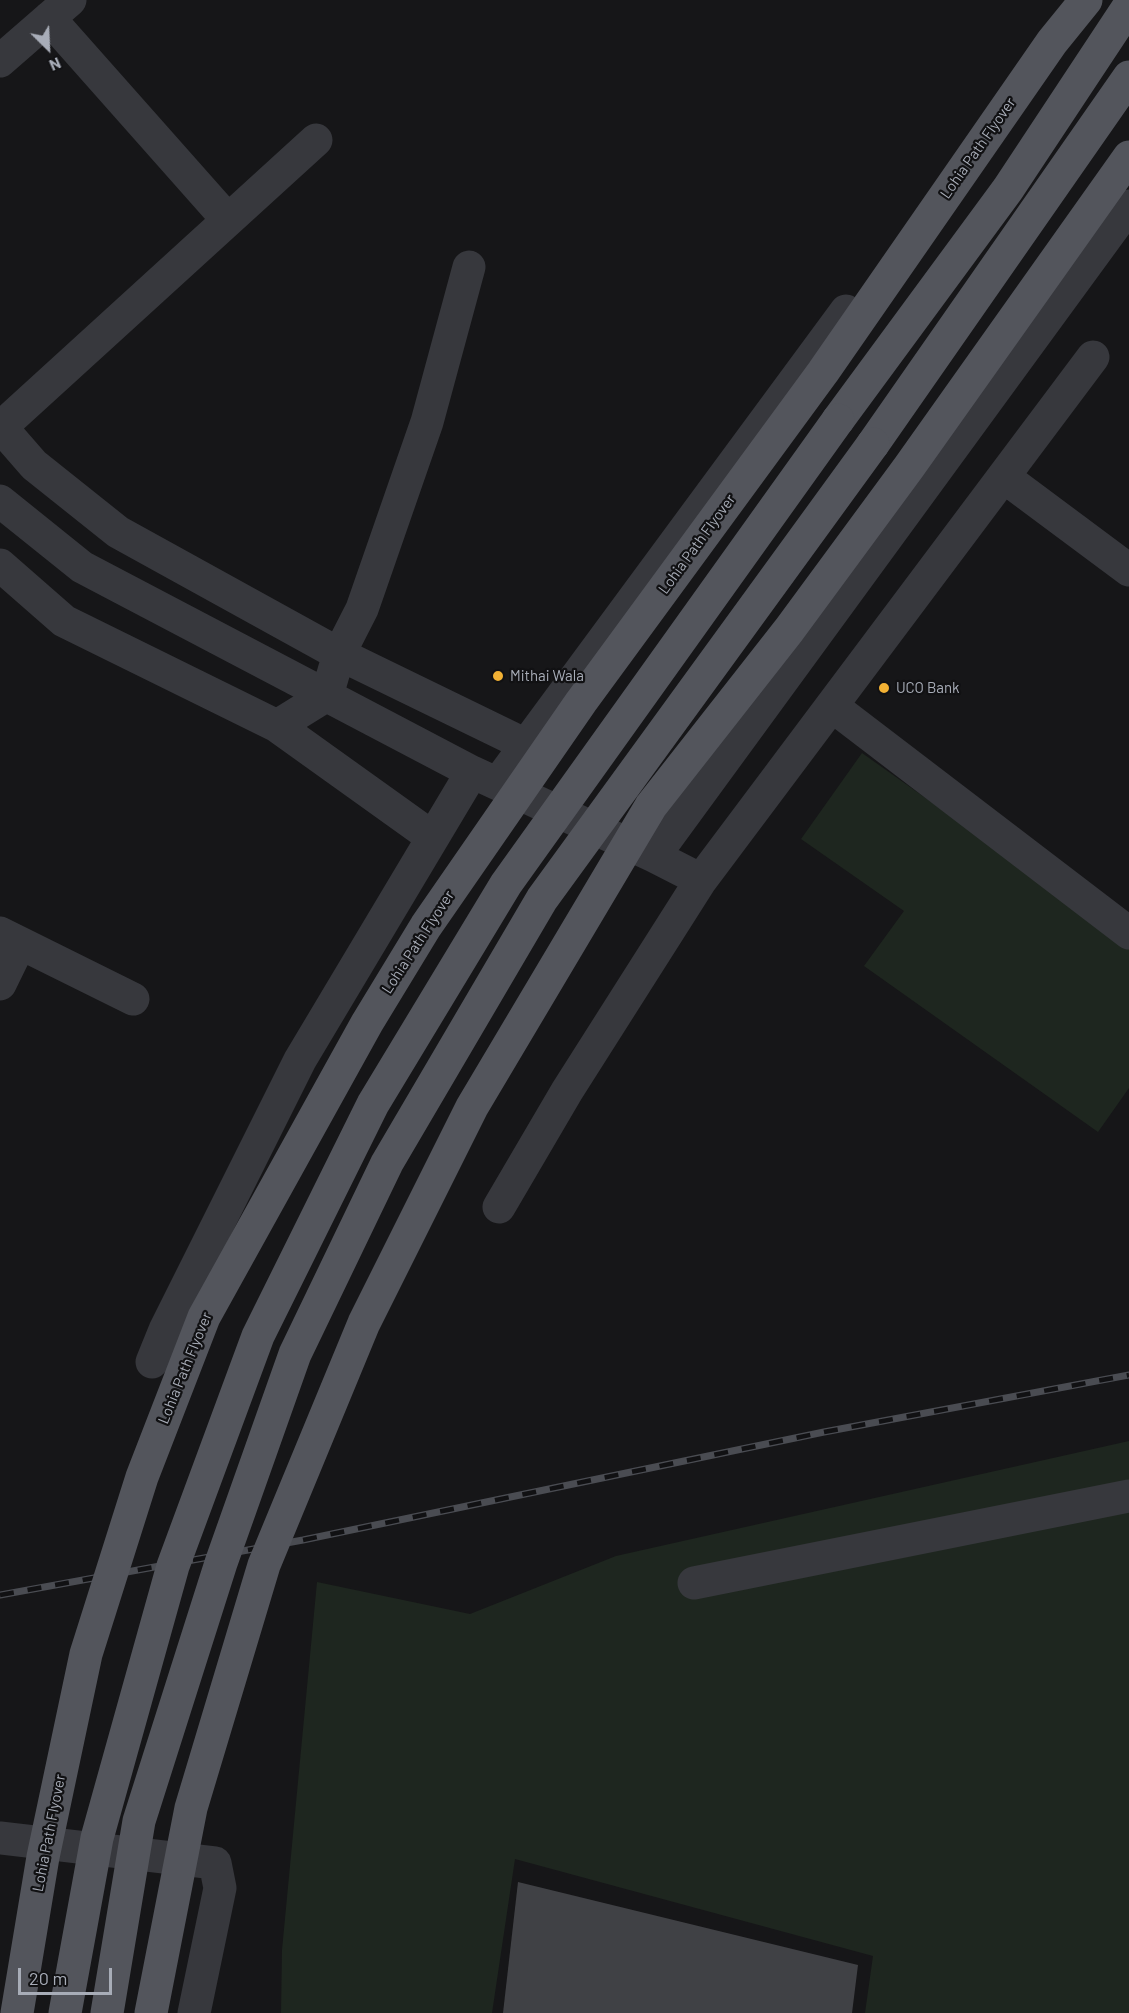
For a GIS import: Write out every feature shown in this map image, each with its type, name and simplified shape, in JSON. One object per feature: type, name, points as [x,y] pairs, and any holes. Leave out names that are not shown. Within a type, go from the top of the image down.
[{"type":"main road","name":"Lohia Path Flyover","points":[[17,2013],[43,1857],[86,1654],[142,1478],[204,1317],[367,1023],[426,926],[581,702],[823,372],[1052,42],[1086,0]]},
{"type":"main road","points":[[65,2013],[97,1838],[177,1555],[258,1336],[373,1104],[506,884],[838,420],[1008,189],[1129,6]]},
{"type":"main road","points":[[107,2013],[139,1821],[221,1563],[295,1354],[387,1163],[542,899],[873,444],[1129,77]]},
{"type":"main road","points":[[151,2013],[191,1808],[264,1565],[364,1323],[472,1107],[651,806],[789,630],[1129,157]]},
{"type":"street","points":[[152,1362],[165,1330],[300,1060],[432,837],[485,778],[526,745],[835,328],[1065,0]]},
{"type":"street","points":[[0,61],[59,9],[228,220]]},
{"type":"street","points":[[316,140],[0,427],[34,465],[118,532],[339,654],[526,745]]},
{"type":"street","points":[[654,856],[1129,206]]},
{"type":"street","points":[[277,726],[327,695],[339,654],[362,609],[427,422],[469,267]]},
{"type":"street","points":[[499,1207],[567,1091],[700,880],[1093,357]]},
{"type":"street","points":[[1004,477],[1129,570]]},
{"type":"street","points":[[0,501],[82,567],[485,778],[654,856],[700,880]]},
{"type":"street","points":[[0,566],[64,621],[277,726],[432,837]]},
{"type":"street","points":[[832,706],[1129,933]]},
{"type":"street","points":[[0,984],[10,938],[133,999]]},
{"type":"street","points":[[693,1583],[1129,1496]]},
{"type":"street","points":[[0,1838],[215,1863],[220,1888],[194,2013]]},
{"type":"shaded area","points":[[862,753],[1129,942],[1129,1088],[1098,1132],[864,966],[904,911],[801,839]]},
{"type":"shaded area","points":[[1129,1441],[1129,2013],[865,2013],[873,1956],[515,1859],[492,2013],[281,2013],[282,1950],[317,1582],[470,1614],[616,1556]]},
{"type":"building","points":[[518,1882],[858,1965],[852,2013],[503,2013]]},
{"type":"railway","points":[[0,1595],[303,1540],[824,1432],[1129,1375]]},
{"type":"place","name":"Mithai Wala","points":[[498,676]]},
{"type":"place","name":"UCO Bank","points":[[884,688]]}]
